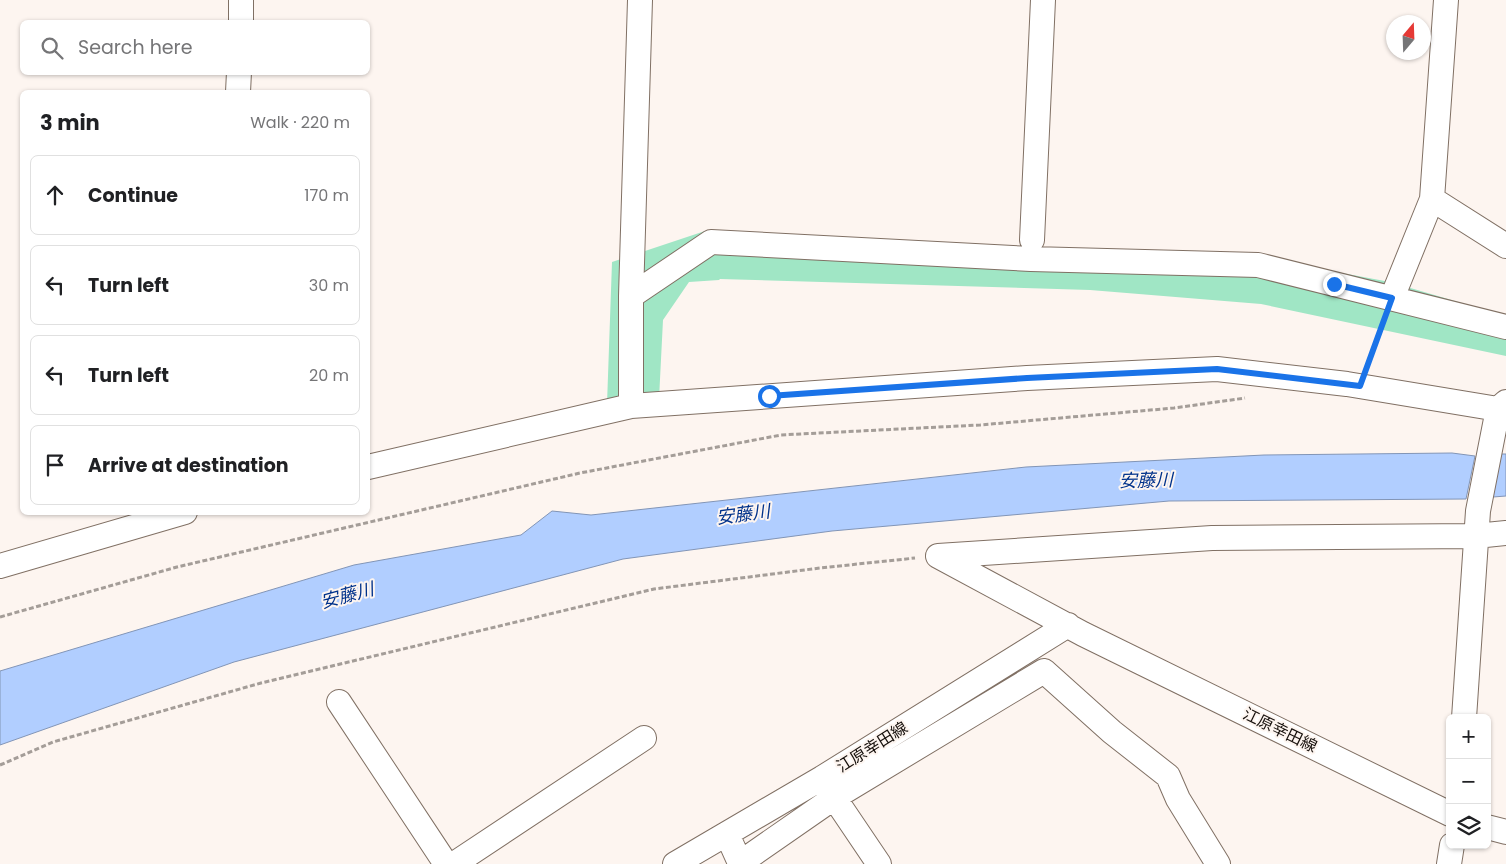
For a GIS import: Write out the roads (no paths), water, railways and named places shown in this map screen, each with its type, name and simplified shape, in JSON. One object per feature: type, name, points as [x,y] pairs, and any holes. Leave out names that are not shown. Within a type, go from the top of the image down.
[{"type":"street","points":[[241,0],[241,20]]},
{"type":"street","points":[[630,406],[631,296],[640,0]]},
{"type":"street","points":[[1032,240],[1043,0]]},
{"type":"street","points":[[1392,298],[1432,199],[1446,0]]},
{"type":"street","points":[[238,90],[239,75]]},
{"type":"street","points":[[1432,199],[1506,246]]},
{"type":"street","points":[[631,296],[711,242],[1031,259],[1258,265],[1506,327]]},
{"type":"street","points":[[370,467],[630,406],[1027,378],[1217,369],[1502,405],[1478,511],[1464,714]]},
{"type":"street","points":[[0,566],[175,515]]},
{"type":"street","points":[[1075,630],[938,556],[1212,538],[1476,536],[1506,533]]},
{"type":"street","name":"江原幸田線","points":[[674,864],[727,834],[828,788],[1075,630],[1446,812]]},
{"type":"street","points":[[727,834],[739,864],[828,788],[1044,671],[1112,732],[1168,776],[1178,799],[1218,864]]},
{"type":"street","points":[[339,702],[446,864]]},
{"type":"street","points":[[454,864],[644,738]]},
{"type":"street","points":[[828,788],[879,864]]},
{"type":"street","points":[[1491,828],[1506,832]]},
{"type":"street","points":[[1449,864],[1451,849]]},
{"type":"water","name":"安藤川","points":[[1452,453],[1475,456],[1466,499],[1169,501],[832,531],[623,559],[234,662],[0,745],[0,671],[354,565],[521,535],[552,511],[591,515],[1026,467],[1264,455]]},
{"type":"water","points":[[1499,454],[1506,454],[1506,496],[1493,497]]}]
